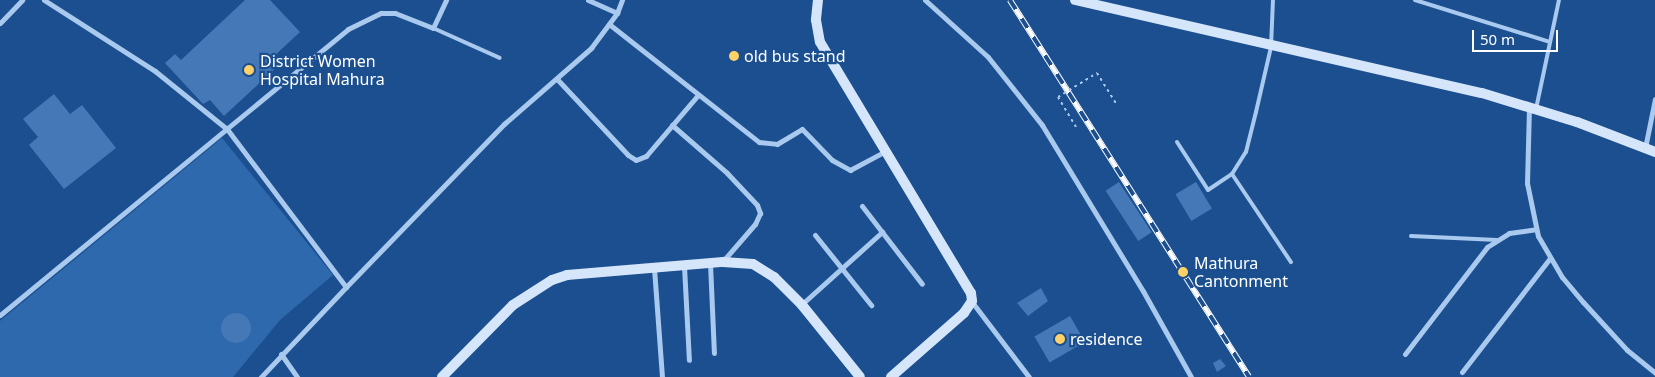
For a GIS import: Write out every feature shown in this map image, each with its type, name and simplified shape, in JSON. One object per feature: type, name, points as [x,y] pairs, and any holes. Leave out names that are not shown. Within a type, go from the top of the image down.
[{"type":"street","points":[[0,22],[22,0]]},
{"type":"street","points":[[44,0],[52,2],[155,71],[227,129],[346,286]]},
{"type":"street","points":[[0,315],[348,29],[371,16],[395,13],[433,28],[446,0]]},
{"type":"street","points":[[588,0],[617,13]]},
{"type":"street","points":[[261,377],[346,286],[504,124],[590,48],[617,13],[622,0]]},
{"type":"street","points":[[818,0],[820,42],[884,152],[970,288],[972,301],[1029,377]]},
{"type":"street","points":[[925,0],[994,64],[1042,124],[1143,291],[1191,377]]},
{"type":"street","points":[[1081,1],[1271,47],[1482,93],[1532,108],[1655,152]]},
{"type":"street","points":[[609,24],[749,136],[767,145],[777,144],[798,130],[805,130],[842,168],[858,169],[884,152]]},
{"type":"street","points":[[557,79],[632,158],[646,156],[698,96]]},
{"type":"street","points":[[1644,148],[1655,99]]},
{"type":"street","points":[[1532,108],[1527,183],[1536,230],[1550,258],[1601,324],[1655,373]]},
{"type":"street","points":[[672,125],[728,173],[757,205],[760,212],[755,224],[723,262]]},
{"type":"street","points":[[862,206],[922,284]]},
{"type":"street","points":[[1405,354],[1487,247],[1509,233],[1536,230]]},
{"type":"street","points":[[802,305],[882,232]]},
{"type":"street","points":[[815,235],[871,305]]},
{"type":"street","points":[[1462,372],[1550,258]]},
{"type":"street","points":[[442,377],[513,305],[552,280],[567,275],[723,262],[753,264],[764,270],[802,305],[860,377]]},
{"type":"street","points":[[710,263],[714,353]]},
{"type":"street","points":[[684,266],[689,360]]},
{"type":"street","points":[[654,268],[662,377]]},
{"type":"street","points":[[891,377],[964,313],[972,301]]},
{"type":"street","points":[[281,354],[297,377]]},
{"type":"lane","points":[[1177,142],[1208,190],[1232,174],[1246,152],[1271,47],[1273,0]]},
{"type":"lane","points":[[1414,0],[1550,42]]},
{"type":"lane","points":[[1532,108],[1559,0]]},
{"type":"lane","points":[[433,28],[500,58]]},
{"type":"lane","points":[[1232,174],[1291,262]]},
{"type":"lane","points":[[1411,236],[1497,240]]},
{"type":"path","points":[[1076,127],[1058,97],[1097,73],[1116,104]]},
{"type":"shaded area","points":[[222,138],[333,275],[280,320],[233,377],[0,377],[0,321]]},
{"type":"building","points":[[245,0],[270,0],[300,32],[272,58],[279,65],[224,116],[210,100],[203,104],[165,63],[175,54],[181,60]]},
{"type":"building","points":[[54,94],[70,114],[82,105],[116,148],[64,189],[29,145],[38,137],[23,119]]},
{"type":"building","points":[[1119,182],[1152,232],[1138,241],[1106,191]]},
{"type":"building","points":[[1196,182],[1212,209],[1191,221],[1175,194]]},
{"type":"building","name":"residence","points":[[1041,288],[1048,301],[1028,316],[1017,303]]},
{"type":"building","points":[[236,313],[242,314],[250,322],[250,334],[242,342],[236,343],[230,342],[222,334],[221,328],[222,322],[230,314]]},
{"type":"building","name":"residence","points":[[1070,316],[1085,342],[1049,362],[1034,336]]},
{"type":"building","points":[[1220,359],[1226,366],[1217,372],[1213,363]]},
{"type":"railway","points":[[1010,0],[1249,377]]},
{"type":"place","name":"old bus stand","points":[[734,56]]},
{"type":"place","name":"District Women Hospital Mahura","points":[[249,70]]},
{"type":"place","name":"Mathura Cantonment","points":[[1183,272]]},
{"type":"place","name":"residence","points":[[1060,339]]}]
